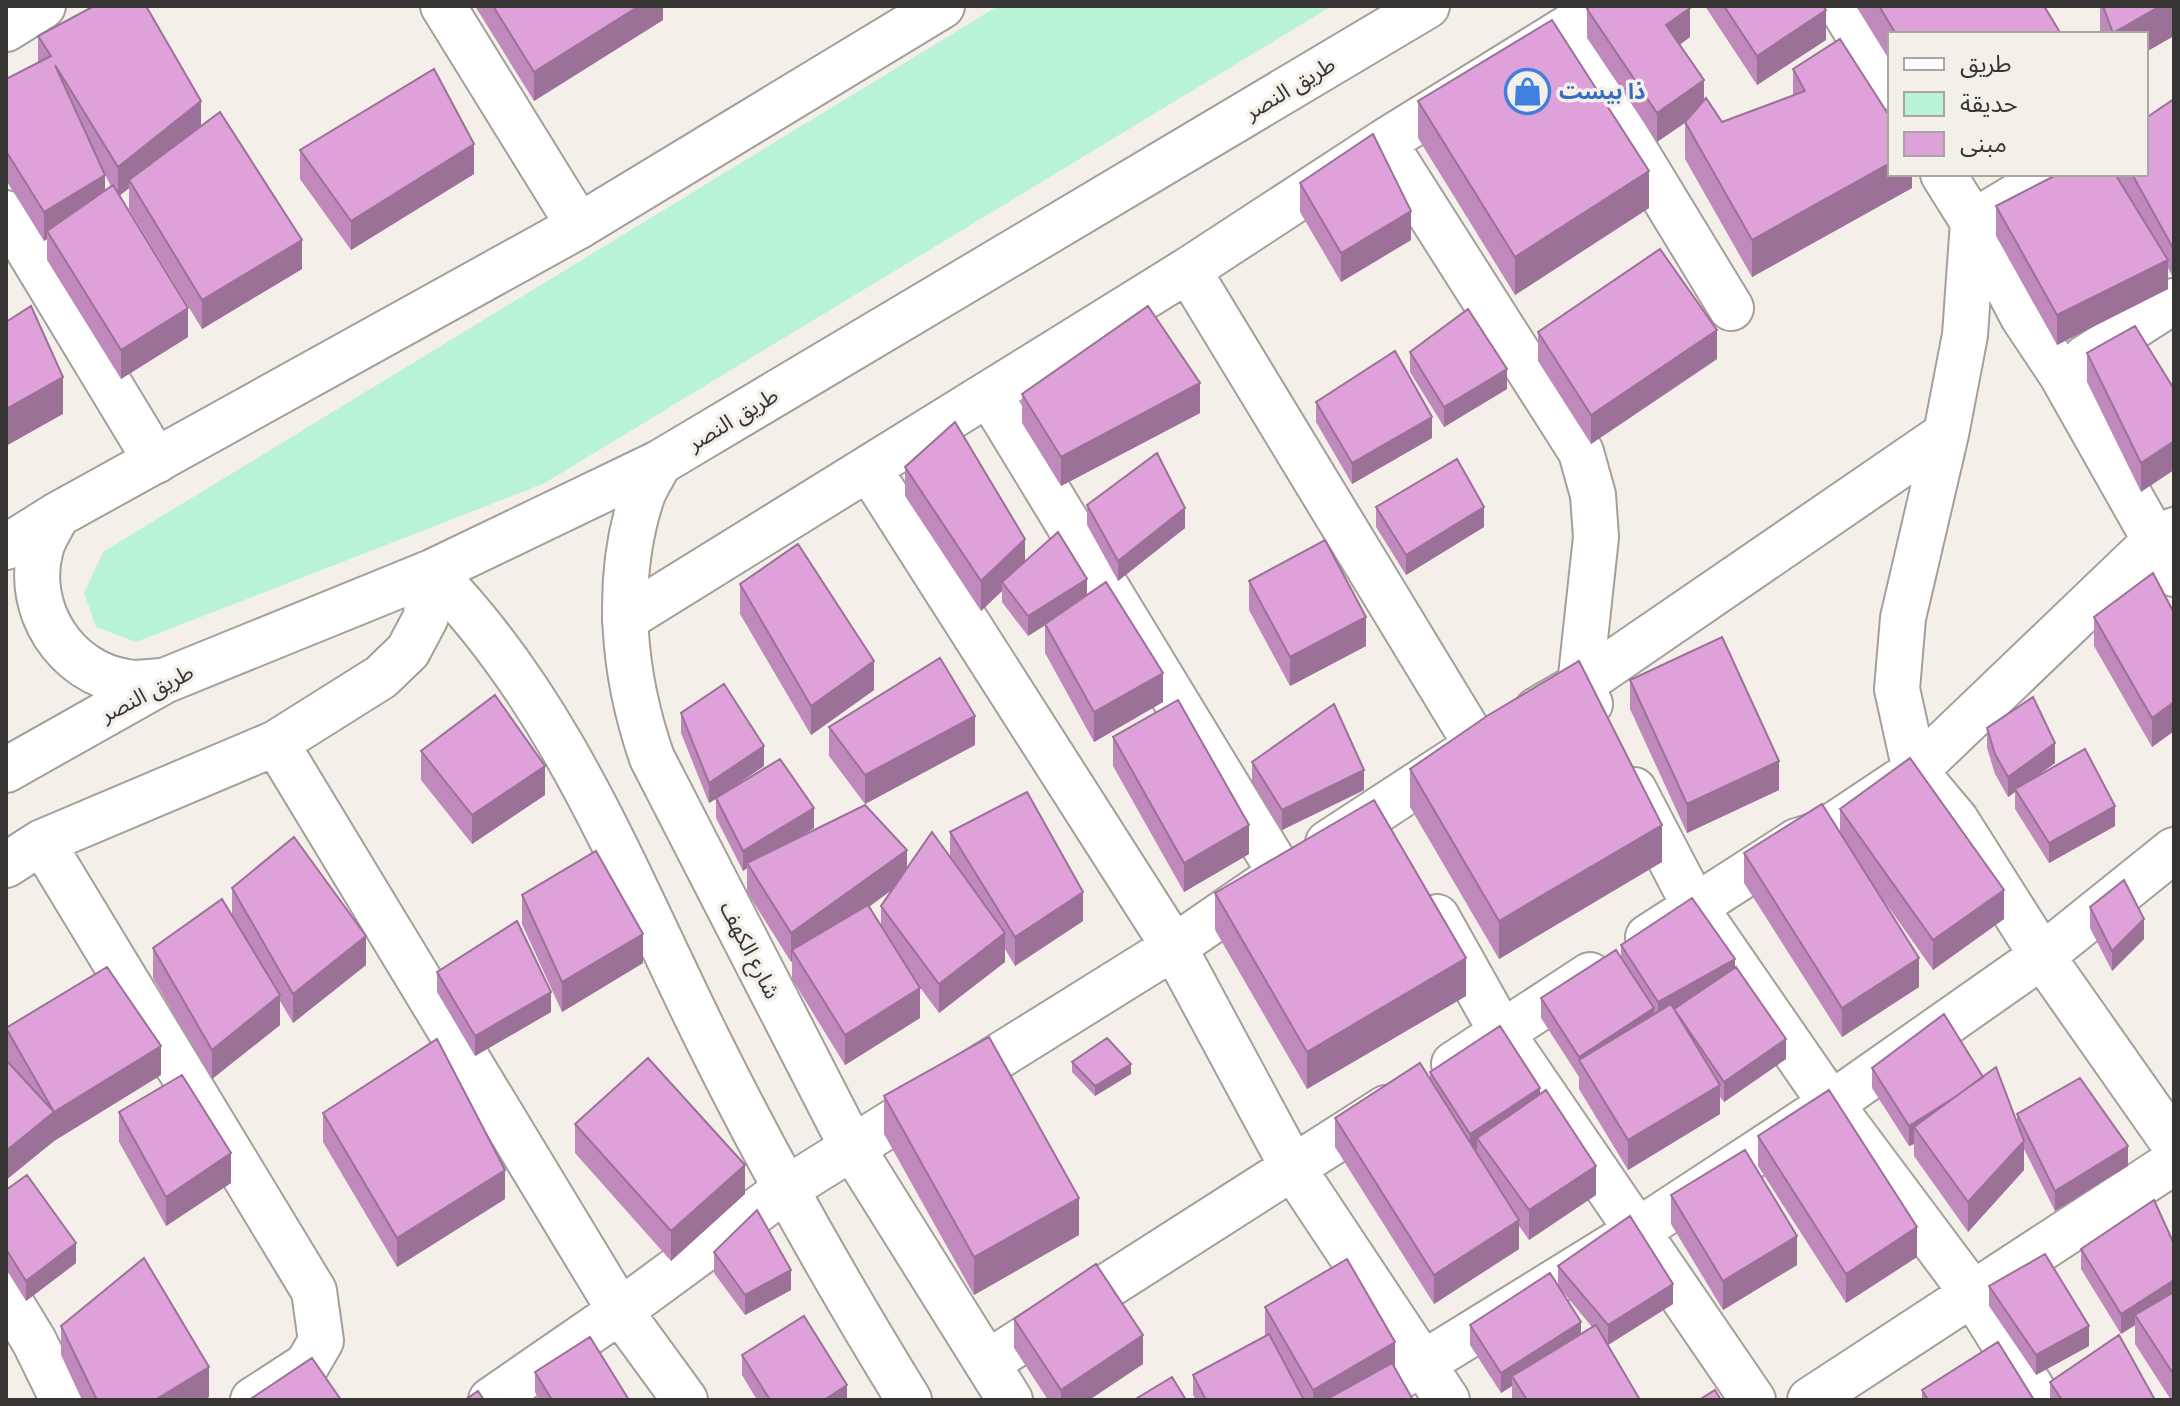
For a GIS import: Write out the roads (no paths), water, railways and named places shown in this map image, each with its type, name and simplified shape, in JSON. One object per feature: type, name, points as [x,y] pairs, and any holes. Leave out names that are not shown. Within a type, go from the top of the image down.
[{"type":"street","points":[[6,29],[43,6]]},
{"type":"street","points":[[443,6],[579,226]]},
{"type":"street","points":[[6,547],[57,515],[579,226],[942,6]]},
{"type":"street","name":"طريق النصر","points":[[6,770],[164,681],[430,573],[659,463],[1427,6]]},
{"type":"street","points":[[625,619],[1188,270],[1384,142],[1603,6]]},
{"type":"street","points":[[1841,6],[1888,84]]},
{"type":"street","points":[[1563,32],[1731,308]]},
{"type":"street","points":[[1384,142],[1581,452],[1593,495],[1596,537],[1580,685],[1695,907],[1831,1104],[1973,1294],[2039,1400]]},
{"type":"street","points":[[987,1363],[1797,841],[1822,833],[1915,771],[2167,549],[2023,317],[1973,222],[1944,176]]},
{"type":"street","points":[[1973,222],[2050,176]]},
{"type":"street","points":[[6,213],[156,461]]},
{"type":"street","points":[[1973,222],[1965,335],[1946,434],[1903,618],[1897,689],[1915,771],[1956,820],[2042,956],[2174,1144]]},
{"type":"street","points":[[1188,270],[1477,746]]},
{"type":"street","points":[[2061,374],[2174,301]]},
{"type":"street","points":[[989,394],[1281,874]]},
{"type":"street","points":[[491,1400],[620,1311],[786,1189],[1174,947],[1281,874],[1385,824],[1477,746],[1580,685],[1946,434]]},
{"type":"street","name":"شارع الكهف","points":[[659,463],[643,494],[633,535],[625,619],[628,667],[637,714],[652,758],[853,1149],[1010,1400]]},
{"type":"street","points":[[869,469],[1174,947],[1293,1168],[1447,1400]]},
{"type":"street","points":[[57,515],[41,548],[37,584],[45,619],[64,650],[93,672],[127,682],[164,681]]},
{"type":"street","points":[[253,1400],[307,1365],[321,1341],[314,1291],[24,854],[276,743],[381,677],[408,651],[426,617],[430,573]]},
{"type":"street","points":[[430,573],[462,603],[494,642],[553,727],[786,1189],[907,1399]]},
{"type":"street","points":[[276,743],[620,1311],[685,1400]]},
{"type":"street","points":[[1358,1400],[1639,1230],[1831,1104],[2042,956],[2174,850]]},
{"type":"street","points":[[1416,880],[1502,1033],[1753,1400]]},
{"type":"street","points":[[1810,1400],[2174,1162]]},
{"type":"street","points":[[6,1295],[20,1350],[63,1400]]},
{"type":"place","name":"ذا بيست","points":[[1528,91]]}]
